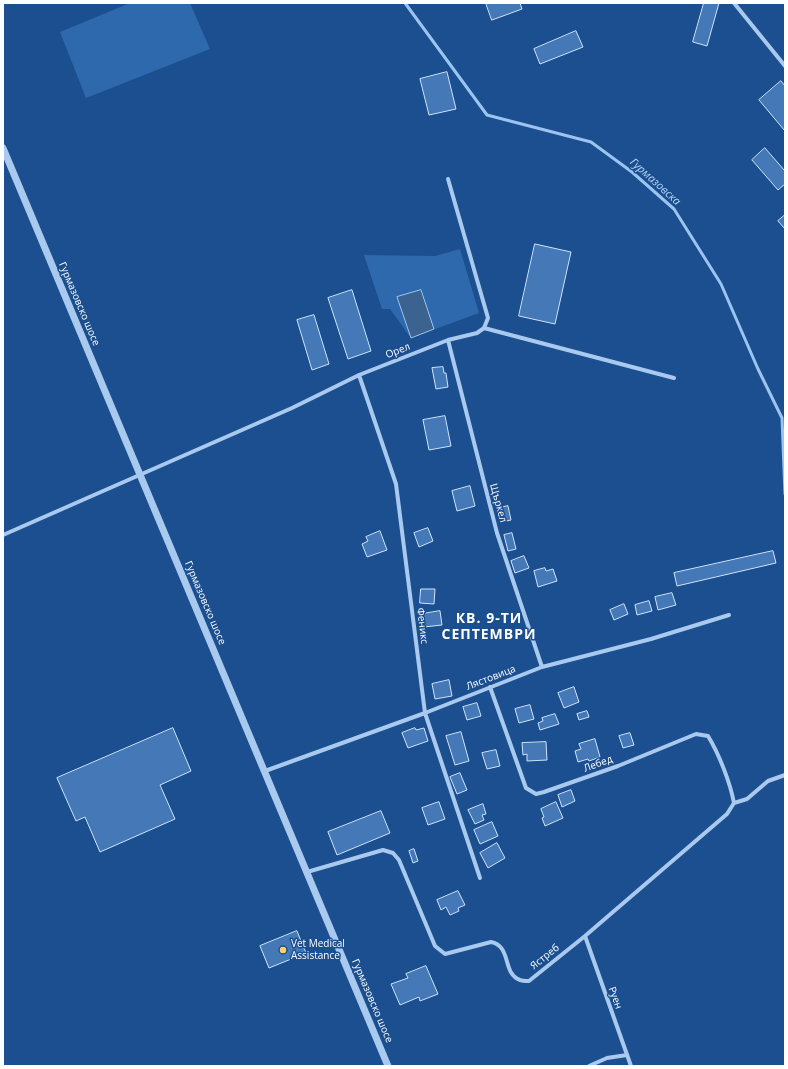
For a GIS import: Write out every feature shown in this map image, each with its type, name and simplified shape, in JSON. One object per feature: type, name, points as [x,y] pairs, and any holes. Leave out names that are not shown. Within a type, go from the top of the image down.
[{"type":"street","points":[[734,3],[785,66]]},
{"type":"street","name":"Гурмазовско шосе","points":[[3,148],[388,1066]]},
{"type":"street","points":[[448,179],[488,318],[484,328],[674,378]]},
{"type":"street","name":"Орел","points":[[3,535],[292,408],[359,374],[448,340],[477,333],[484,328]]},
{"type":"street","name":"Щъркел","points":[[448,340],[497,533],[542,667]]},
{"type":"street","name":"Феникс","points":[[359,374],[396,484],[425,713],[480,878]]},
{"type":"street","name":"Лястовица","points":[[265,771],[425,713],[490,686],[542,667],[651,639],[729,615]]},
{"type":"street","name":"Лебед","points":[[490,686],[526,788],[536,794],[618,766],[696,734],[708,736],[713,744],[732,791],[734,803]]},
{"type":"street","points":[[734,803],[747,799],[768,781],[785,775]]},
{"type":"street","name":"Ястреб","points":[[307,872],[383,850],[393,853],[399,860],[435,946],[445,954],[490,942],[497,943],[502,949],[512,975],[520,980],[529,981],[727,814],[734,803]]},
{"type":"street","name":"Руен","points":[[584,936],[631,1066]]},
{"type":"street","points":[[589,1066],[608,1058],[627,1055]]},
{"type":"shaded area","points":[[130,3],[190,3],[210,49],[86,98],[60,32]]},
{"type":"shaded area","points":[[460,249],[479,313],[411,338],[390,309],[382,309],[364,255],[435,256]]},
{"type":"shaded area","points":[[421,290],[434,329],[411,338],[397,297]]},
{"type":"building","points":[[486,3],[520,3],[522,9],[492,20]]},
{"type":"building","points":[[704,3],[719,3],[707,46],[693,42]]},
{"type":"building","points":[[576,31],[583,47],[540,64],[534,49]]},
{"type":"building","points":[[447,72],[456,109],[429,115],[420,79]]},
{"type":"building","points":[[781,81],[785,86],[785,131],[759,100]]},
{"type":"building","points":[[765,148],[785,171],[785,184],[778,190],[752,160]]},
{"type":"building","points":[[785,215],[785,229],[778,221]]},
{"type":"building","points":[[535,244],[571,252],[555,324],[519,316]]},
{"type":"building","points":[[352,290],[371,351],[348,359],[328,298]]},
{"type":"building","points":[[314,315],[329,364],[312,370],[297,320]]},
{"type":"building","points":[[443,367],[444,373],[446,373],[448,387],[436,389],[432,368]]},
{"type":"building","points":[[445,416],[451,446],[429,450],[423,420]]},
{"type":"building","points":[[470,486],[475,506],[457,511],[452,491]]},
{"type":"building","points":[[508,506],[511,520],[502,522],[499,508]]},
{"type":"building","points":[[428,528],[433,541],[419,547],[414,533]]},
{"type":"building","points":[[380,531],[387,550],[367,557],[362,544],[368,541],[366,537]]},
{"type":"building","points":[[512,533],[516,549],[508,551],[504,535]]},
{"type":"building","points":[[773,551],[776,563],[677,586],[674,573]]},
{"type":"building","points":[[524,556],[529,568],[515,573],[511,561]]},
{"type":"building","points":[[545,568],[546,571],[553,569],[557,581],[538,587],[534,571]]},
{"type":"building","points":[[421,589],[435,589],[434,604],[420,603]]},
{"type":"building","points":[[672,593],[676,605],[658,610],[655,597]]},
{"type":"building","points":[[649,601],[652,611],[637,615],[635,605]]},
{"type":"building","points":[[624,604],[628,614],[614,620],[610,610]]},
{"type":"building","points":[[440,611],[442,625],[424,627],[422,614]]},
{"type":"building","points":[[449,680],[452,696],[435,699],[432,684]]},
{"type":"building","points":[[574,687],[579,702],[564,708],[558,693]]},
{"type":"building","points":[[477,703],[481,716],[467,720],[463,707]]},
{"type":"building","points":[[530,705],[534,719],[519,723],[515,709]]},
{"type":"building","points":[[587,711],[589,717],[579,720],[577,714]]},
{"type":"building","points":[[555,714],[559,724],[540,730],[538,723],[543,721],[542,718]]},
{"type":"building","points":[[173,728],[191,771],[160,785],[175,819],[100,852],[85,817],[76,821],[57,778]]},
{"type":"building","points":[[415,728],[416,730],[424,728],[428,741],[408,748],[402,733]]},
{"type":"building","points":[[461,732],[469,761],[455,765],[446,736]]},
{"type":"building","points":[[630,733],[634,745],[623,748],[619,736]]},
{"type":"building","points":[[595,739],[600,757],[589,761],[588,759],[578,762],[575,751],[581,749],[579,744]]},
{"type":"building","points":[[546,742],[547,760],[527,761],[527,754],[523,755],[522,743]]},
{"type":"building","points":[[496,750],[500,766],[487,769],[482,753]]},
{"type":"building","points":[[460,773],[467,790],[457,794],[450,777]]},
{"type":"building","points":[[571,790],[575,801],[562,807],[558,795]]},
{"type":"building","points":[[439,802],[445,819],[428,825],[422,808]]},
{"type":"building","points":[[556,802],[563,818],[545,826],[541,809]]},
{"type":"building","points":[[483,804],[486,814],[482,815],[484,820],[475,824],[468,810]]},
{"type":"building","points":[[381,811],[390,833],[337,855],[328,832]]},
{"type":"building","points":[[492,822],[498,836],[480,844],[474,830]]},
{"type":"building","points":[[497,843],[505,858],[488,868],[480,853]]},
{"type":"building","points":[[414,849],[418,861],[413,863],[409,851]]},
{"type":"building","points":[[458,891],[465,905],[458,908],[459,911],[450,915],[446,907],[441,910],[437,900]]},
{"type":"building","name":"Vet Medical Assistance","points":[[297,931],[306,953],[269,968],[260,946]]},
{"type":"building","points":[[426,966],[438,994],[420,1001],[419,997],[400,1005],[391,984],[408,978],[406,974]]},
{"type":"waterway","name":"Гурмазовска","points":[[405,3],[487,115],[591,142],[632,172],[674,209],[721,284],[758,369],[782,418],[785,494]]},
{"type":"place","name":"Vet Medical Assistance","points":[[283,950]]},
{"type":"district","name":"КВ. 9-ТИ СЕПТЕМВРИ","points":[[489,628]]}]
